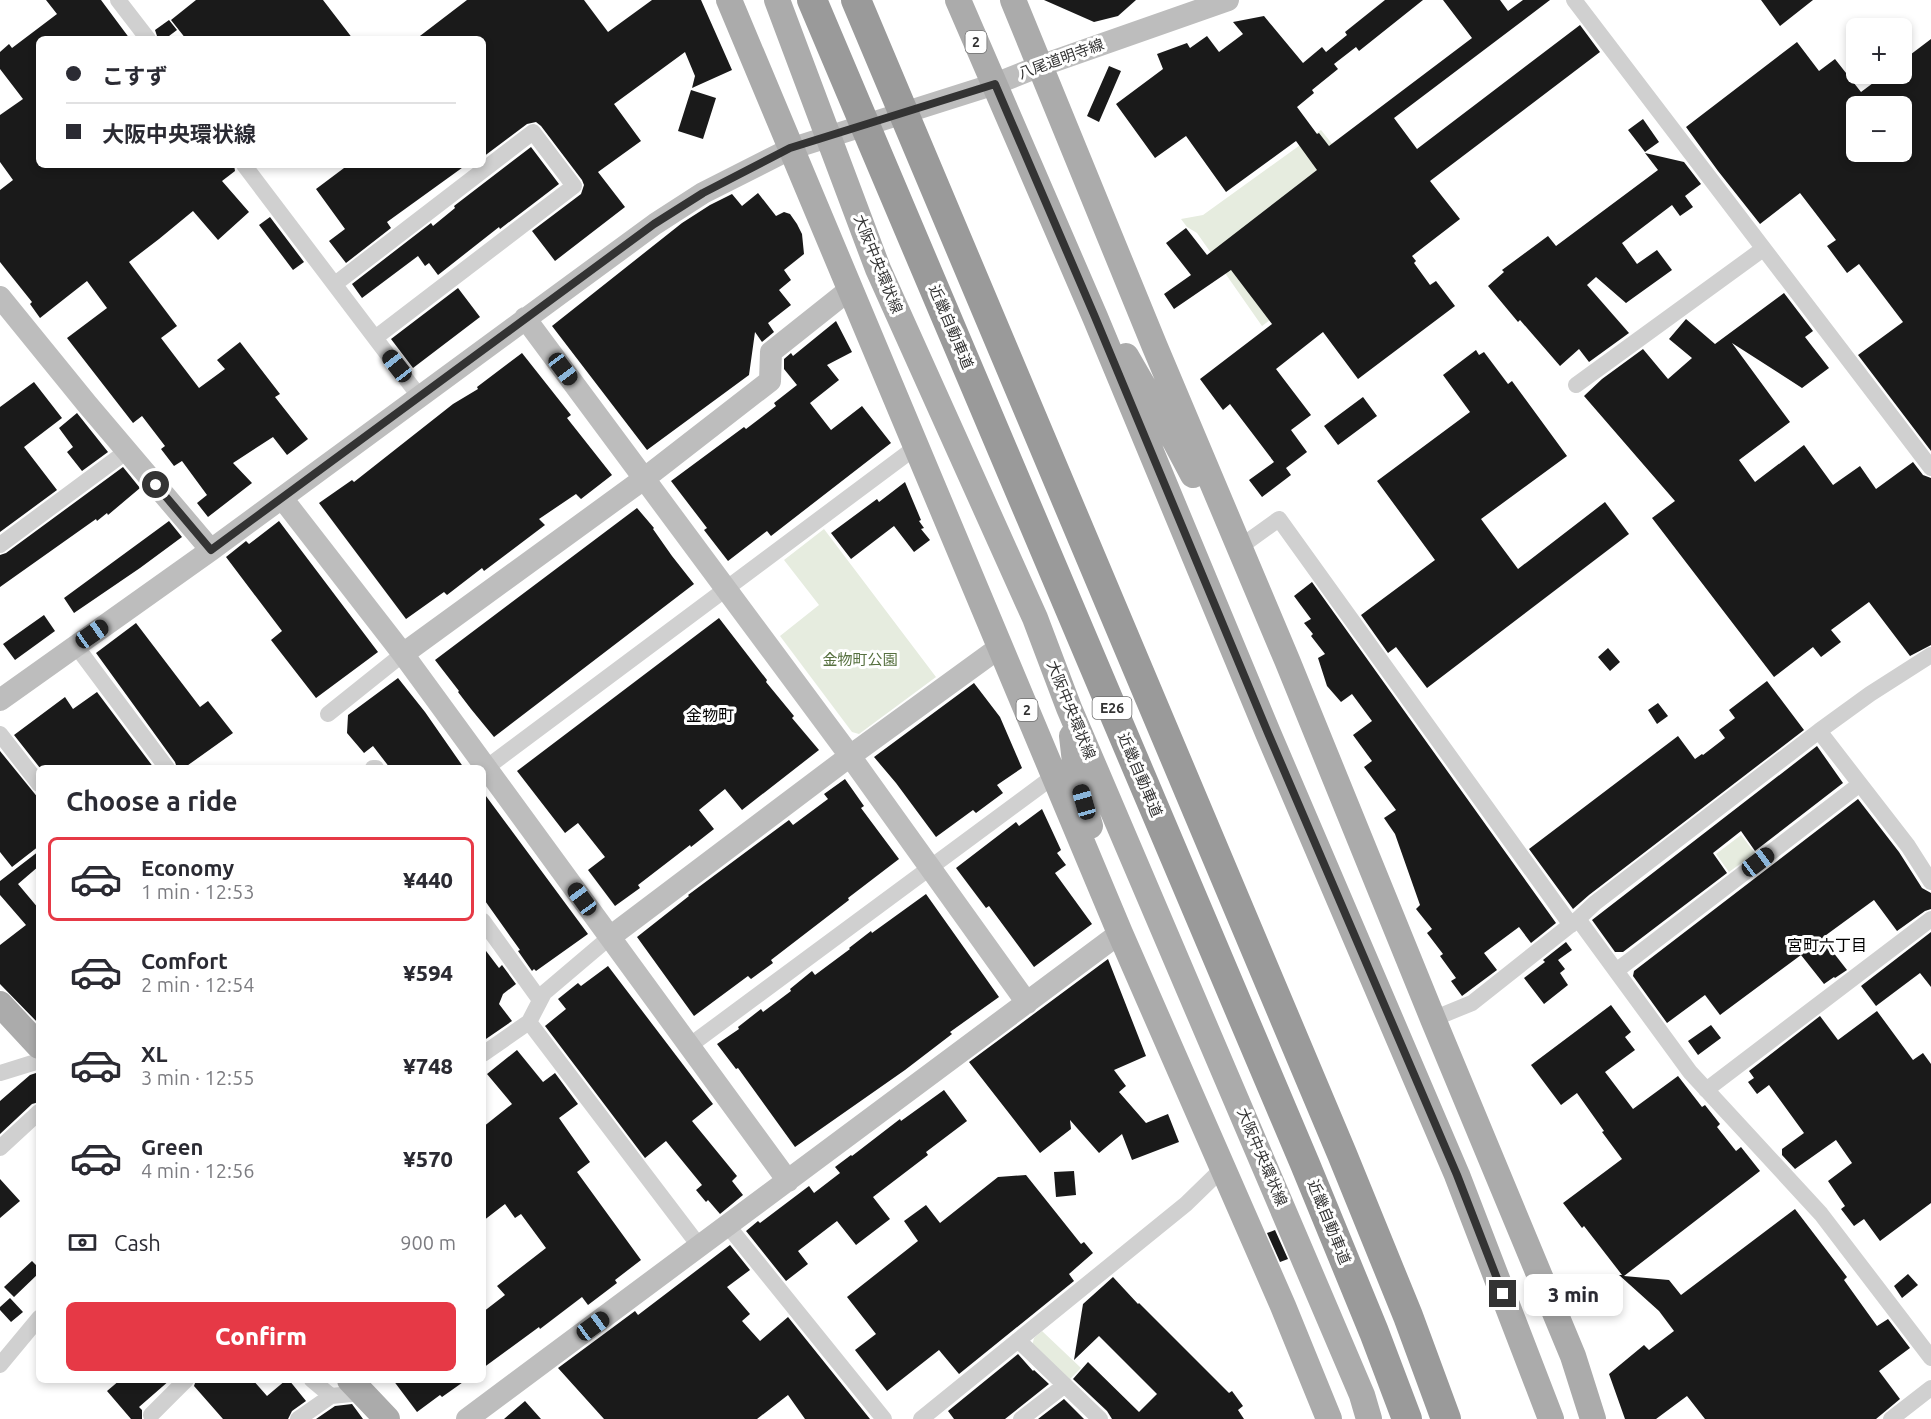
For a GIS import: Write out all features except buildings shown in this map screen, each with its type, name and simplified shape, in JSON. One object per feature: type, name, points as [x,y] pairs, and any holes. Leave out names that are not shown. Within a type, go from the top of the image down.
[{"type":"highway","points":[[790,0],[847,82]]},
{"type":"highway","name":"近畿自動車道","points":[[812,0],[1305,1164],[1407,1419]]},
{"type":"highway","name":"E26","points":[[858,0],[870,34],[1342,1154],[1408,1316],[1446,1419]]},
{"type":"main road","name":"2","points":[[729,0],[1120,933],[1283,1306],[1328,1419]]},
{"type":"main road","name":"大阪中央環状線","points":[[777,0],[878,269],[1035,618],[1069,708],[1362,1395],[1369,1419]]},
{"type":"main road","name":"2","points":[[958,0],[1070,259],[1268,733],[1457,1175],[1551,1419]]},
{"type":"main road","points":[[1013,0],[1573,1356],[1593,1419]]},
{"type":"main road","points":[[1070,259],[1175,441],[1287,660]]},
{"type":"main road","points":[[1069,708],[1077,780],[1120,933]]},
{"type":"main road","points":[[0,1004],[36,1043]]},
{"type":"main road","points":[[348,1390],[387,1419]]},
{"type":"street","points":[[118,0],[146,36]]},
{"type":"street","name":"八尾道明寺線","points":[[0,699],[211,550],[654,224],[693,199],[790,148],[995,84],[1203,4],[1228,0]]},
{"type":"street","points":[[1574,0],[1931,468]]},
{"type":"street","points":[[335,284],[533,132],[554,159],[574,186],[375,338]]},
{"type":"street","points":[[246,168],[419,396]]},
{"type":"street","points":[[1576,385],[1763,249]]},
{"type":"street","points":[[328,714],[403,654],[645,478],[770,381],[771,352],[849,290]]},
{"type":"street","points":[[2,305],[211,550]]},
{"type":"street","points":[[525,318],[850,756],[1027,1003]]},
{"type":"street","points":[[788,1181],[486,768],[916,447]]},
{"type":"street","points":[[0,545],[127,452]]},
{"type":"street","points":[[282,498],[403,654],[484,765]]},
{"type":"street","points":[[1240,547],[1279,519],[1574,922],[1616,971],[1690,1072],[1821,1214],[1931,1358]]},
{"type":"street","points":[[76,646],[165,765]]},
{"type":"street","points":[[486,1052],[529,1022],[544,993],[610,937],[850,756],[1000,647]]},
{"type":"street","points":[[1433,1019],[1472,1003],[1595,903],[1819,731],[1870,694],[1931,655]]},
{"type":"street","points":[[1819,731],[1908,846],[1931,882]]},
{"type":"street","points":[[0,734],[36,780]]},
{"type":"street","points":[[689,1046],[1054,776]]},
{"type":"street","points":[[1616,971],[1860,784]]},
{"type":"street","points":[[1706,1090],[1931,919]]},
{"type":"street","points":[[486,925],[540,1000]]},
{"type":"street","points":[[467,1419],[1120,933]]},
{"type":"street","points":[[529,1022],[700,1247]]},
{"type":"street","points":[[0,1073],[36,1062]]},
{"type":"street","points":[[0,1148],[36,1115]]},
{"type":"street","points":[[921,1419],[1186,1204],[1222,1169]]},
{"type":"street","points":[[728,1226],[884,1419]]},
{"type":"street","points":[[0,1365],[36,1322]]},
{"type":"street","points":[[1018,1340],[1100,1419]]},
{"type":"street","points":[[151,1415],[183,1383]]},
{"type":"street","points":[[323,1383],[348,1390]]},
{"type":"street","points":[[1021,1419],[1065,1385]]},
{"type":"street","points":[[1891,1419],[1931,1388]]},
{"type":"street","points":[[298,1419],[348,1390]]},
{"type":"green space","points":[[1321,130],[1396,224],[1262,326],[1197,233],[1187,227],[1181,219],[1203,215]]},
{"type":"green space","name":"金物町公園","points":[[824,529],[936,677],[859,734],[852,732],[780,636],[819,605],[784,560]]},
{"type":"green space","points":[[1741,835],[1755,853],[1729,872],[1716,854]]},
{"type":"green space","points":[[1042,1331],[1081,1368],[1068,1381],[1032,1346],[1034,1338]]},
{"type":"district","name":"金物町","points":[[710,715]]},
{"type":"district","name":"宮町六丁目","points":[[1827,945]]},
{"type":"route","points":[[156,485],[211,550],[654,224],[703,193],[790,148],[995,84],[1457,1175],[1503,1294]]}]
